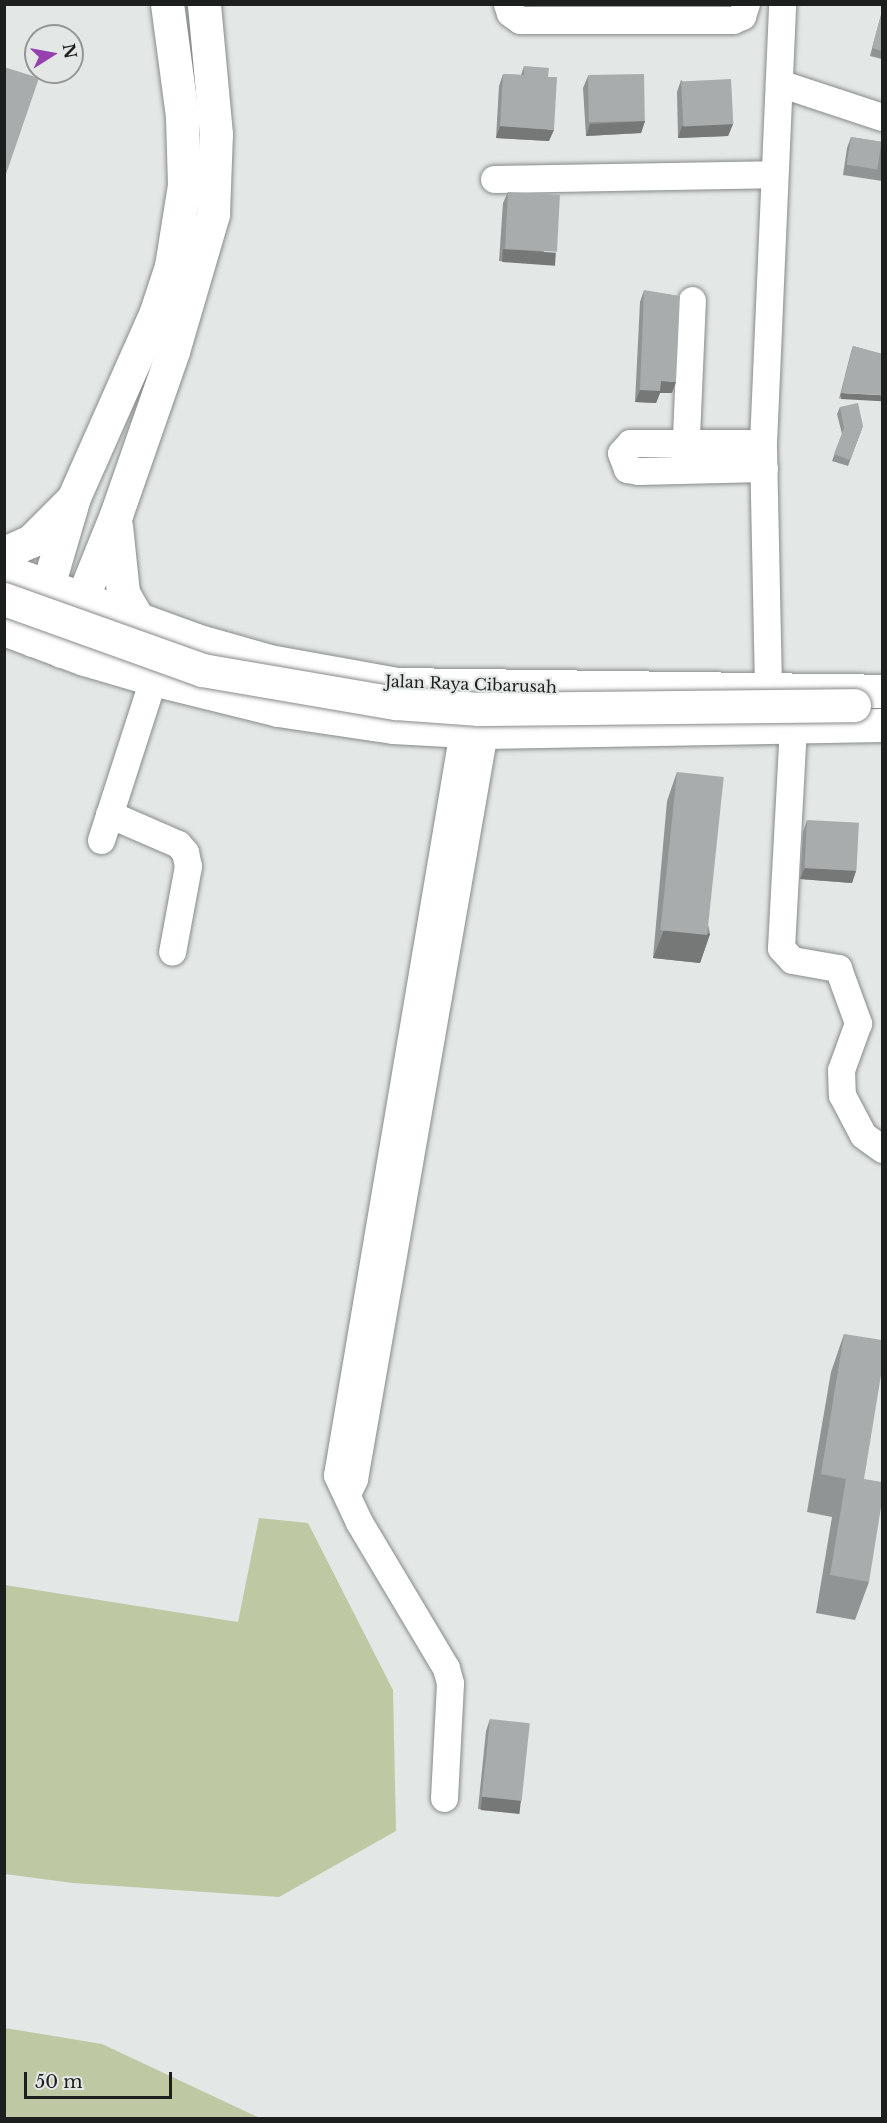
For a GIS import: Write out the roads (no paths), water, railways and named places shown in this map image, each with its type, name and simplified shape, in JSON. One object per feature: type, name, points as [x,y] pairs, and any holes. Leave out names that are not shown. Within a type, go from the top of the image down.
[{"type":"main road","points":[[46,645],[91,603],[116,515],[173,351],[213,214],[216,145],[204,4]]},
{"type":"main road","points":[[46,645],[51,588],[74,497],[156,312],[171,266],[184,185],[182,116],[165,13]]},
{"type":"main road","points":[[4,614],[16,596],[6,573],[31,541],[74,497]]},
{"type":"main road","points":[[116,515],[120,583],[126,602],[140,622]]},
{"type":"main road","name":"Jalan Raya Cibarusah","points":[[6,573],[140,622],[269,661],[397,684],[768,687],[873,709]]},
{"type":"main road","name":"Jalan Raya Cibarusah","points":[[6,573],[202,670],[396,703],[502,709],[873,709]]},
{"type":"main road","name":"Jalan Raya Cibarusah","points":[[4,614],[108,651],[231,687],[422,718],[507,723],[873,709]]},
{"type":"main road","points":[[46,645],[153,679],[278,710],[393,727],[473,731],[793,726],[873,709]]},
{"type":"street","points":[[507,4],[510,13],[520,20],[733,20],[742,16],[746,4]]},
{"type":"street","points":[[768,687],[763,456],[782,4]]},
{"type":"street","points":[[779,83],[882,117]]},
{"type":"street","points":[[494,179],[774,174]]},
{"type":"street","points":[[692,300],[686,456],[763,456]]},
{"type":"street","points":[[101,840],[153,679]]},
{"type":"street","points":[[793,726],[781,948],[792,960],[838,967],[858,1023],[841,1070],[842,1095],[863,1135],[882,1149]]},
{"type":"street","points":[[444,1798],[450,1683],[446,1668],[359,1522],[347,1494],[354,1479],[473,731]]},
{"type":"street","points":[[109,814],[178,844],[185,852],[188,866],[172,952]]}]
